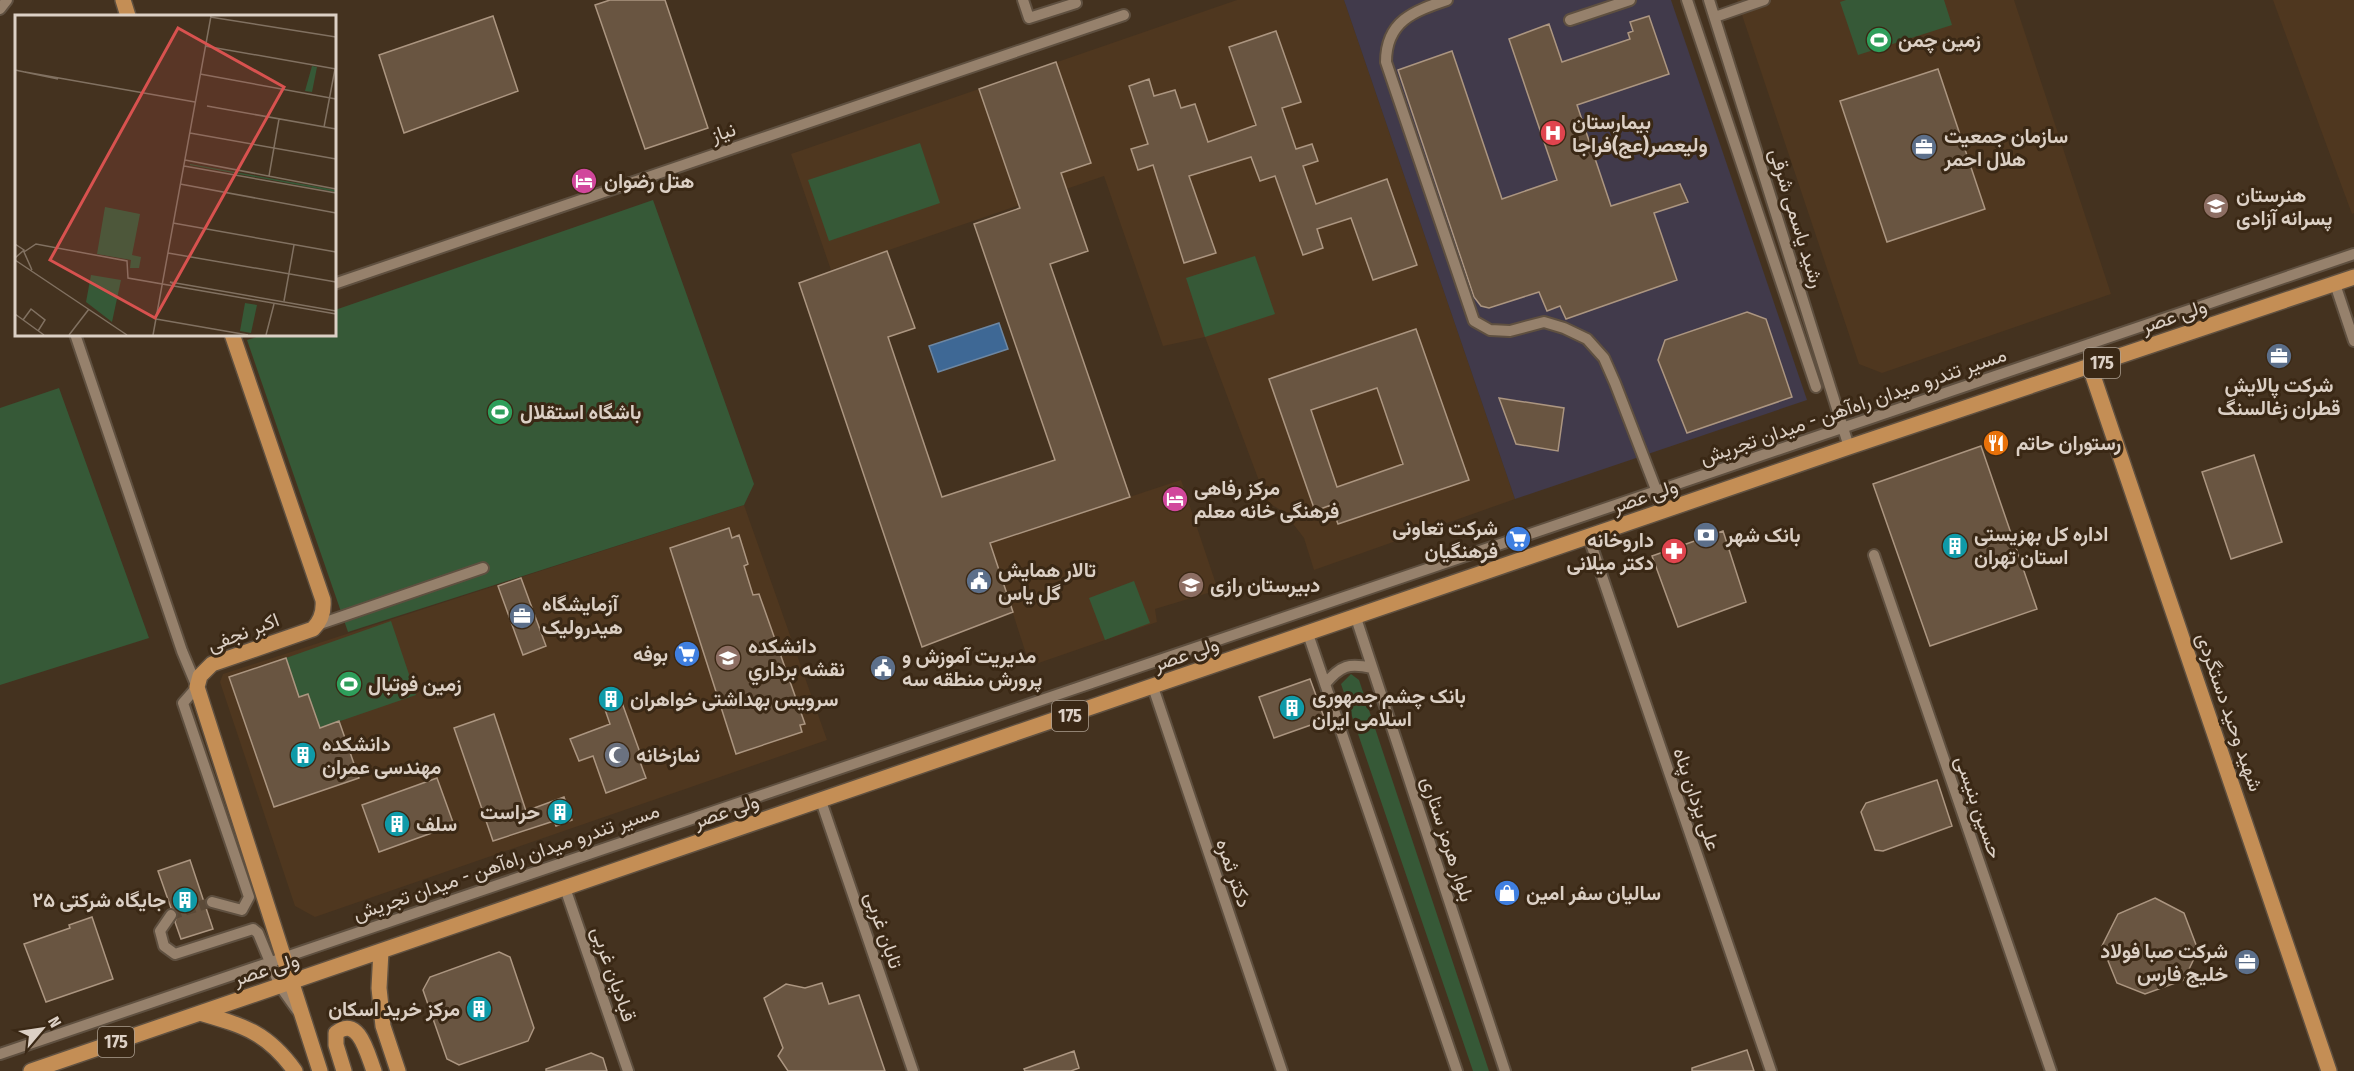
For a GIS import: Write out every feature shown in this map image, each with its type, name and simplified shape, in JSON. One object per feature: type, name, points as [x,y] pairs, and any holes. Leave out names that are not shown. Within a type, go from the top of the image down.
[{"type":"main road","points":[[123,0],[128,15]]},
{"type":"main road","name":"ولی عصر","points":[[32,1071],[1849,447],[2354,277]]},
{"type":"main road","points":[[233,336],[323,600],[322,613],[316,626]]},
{"type":"main road","name":"شهید وحید دستگردی","points":[[2090,367],[2329,1071]]},
{"type":"main road","name":"اکبر نجفی","points":[[197,687],[200,676],[212,664],[316,626]]},
{"type":"main road","points":[[197,687],[285,985],[301,1015],[320,1071]]},
{"type":"main road","points":[[381,951],[380,988],[383,1026],[398,1071]]},
{"type":"main road","points":[[200,1013],[244,1026],[262,1036],[277,1049],[295,1071]]},
{"type":"main road","points":[[344,1071],[336,1045],[336,1033],[344,1028],[358,1033],[373,1068]]},
{"type":"street","points":[[0,9],[7,0]]},
{"type":"street","points":[[1023,0],[1029,18],[1076,3]]},
{"type":"street","points":[[1447,0],[1410,14],[1399,23],[1386,49],[1386,62],[1474,321],[1490,330],[1510,331],[1544,322],[1587,339],[1604,358],[1657,492],[1662,513]]},
{"type":"street","points":[[1570,20],[1630,0]]},
{"type":"street","points":[[1687,0],[1816,387]]},
{"type":"street","name":"رشید یاسمی شرقی","points":[[1709,0],[1849,447]]},
{"type":"street","points":[[1715,17],[1764,0]]},
{"type":"street","name":"نیاز","points":[[336,283],[1124,15]]},
{"type":"street","name":"مسیر تندرو میدان راه‌آهن - میدان تجریش","points":[[0,1054],[2354,254]]},
{"type":"street","points":[[2335,284],[2354,341]]},
{"type":"street","points":[[76,336],[182,651],[197,687],[183,703],[249,897],[242,910],[212,902]]},
{"type":"street","name":"علی یزدان پناه","points":[[1589,538],[1771,1071]]},
{"type":"street","name":"حسین بنیسی","points":[[1874,555],[2051,1071]]},
{"type":"street","points":[[316,626],[483,568]]},
{"type":"street","name":"بلوار هرمز ستاری","points":[[1356,618],[1505,1071]]},
{"type":"street","points":[[1308,634],[1457,1071]]},
{"type":"street","points":[[1325,684],[1335,672],[1344,667],[1357,665],[1372,668]]},
{"type":"street","name":"دکتر ثمره","points":[[1153,687],[1282,1071]]},
{"type":"street","name":"تابان غربی","points":[[821,801],[913,1071]]},
{"type":"street","name":"قبادیان غربی","points":[[565,888],[628,1071]]},
{"type":"street","points":[[171,915],[160,931],[164,946],[176,954],[253,929],[277,959]]},
{"type":"shaded area","points":[[1237,0],[1344,0],[1515,499],[1314,570],[1304,538],[1284,512],[1267,502],[1205,337],[1163,346],[1104,176],[831,270],[791,154]]},
{"type":"shaded area","name":"بیمارستان ولیعصر(عج)فراجا","points":[[1344,0],[1671,0],[1807,400],[1515,499]]},
{"type":"shaded area","name":"سازمان جمعیت هلال احمر","points":[[1737,0],[2014,0],[2111,294],[1882,373],[1859,364]]},
{"type":"shaded area","points":[[2273,0],[2354,0],[2354,213],[2352,214]]},
{"type":"shaded area","points":[[1181,480],[1218,590],[1155,609],[1157,622],[1030,666],[990,543]]},
{"type":"shaded area","points":[[744,505],[827,740],[315,917],[295,906],[220,682],[223,674]]},
{"type":"green space","name":"زمین چمن","points":[[1846,0],[1944,0],[1952,25],[1858,55],[1840,2]]},
{"type":"green space","points":[[920,143],[940,203],[829,241],[808,180]]},
{"type":"green space","name":"باشگاه استقلال","points":[[653,200],[754,484],[744,505],[348,632],[247,340],[260,336],[336,336],[336,310]]},
{"type":"green space","points":[[1255,256],[1275,314],[1205,337],[1186,278]]},
{"type":"green space","points":[[59,388],[149,638],[0,685],[0,408]]},
{"type":"green space","points":[[1134,581],[1150,623],[1105,640],[1089,598]]},
{"type":"green space","name":"زمین فوتبال","points":[[391,621],[416,695],[320,728],[308,694],[291,700],[282,674],[291,671],[286,658]]},
{"type":"green space","points":[[1351,674],[1359,680],[1489,1071],[1473,1071],[1341,684]]},
{"type":"water","points":[[999,323],[1008,349],[938,372],[929,346]]},
{"type":"building","points":[[610,0],[665,0],[708,128],[645,149],[595,5]]},
{"type":"building","points":[[493,16],[518,91],[404,133],[379,55]]},
{"type":"building","points":[[1649,16],[1669,74],[1577,105],[1611,206],[1680,184],[1688,202],[1654,213],[1677,280],[1566,319],[1560,306],[1547,311],[1539,292],[1489,308],[1481,306],[1474,297],[1398,70],[1452,51],[1502,199],[1557,180],[1509,39],[1549,24],[1562,62],[1630,39],[1628,33],[1633,31],[1630,22]]},
{"type":"building","points":[[1276,31],[1301,102],[1282,108],[1296,149],[1312,144],[1318,161],[1303,166],[1316,204],[1387,179],[1417,265],[1373,280],[1351,218],[1317,229],[1323,248],[1303,255],[1275,176],[1260,181],[1251,157],[1189,176],[1216,253],[1184,263],[1153,165],[1138,170],[1131,149],[1148,144],[1129,86],[1149,79],[1154,96],[1175,90],[1181,108],[1195,104],[1208,142],[1256,125],[1229,47]]},
{"type":"building","points":[[1056,62],[1091,163],[1061,173],[1088,251],[1050,264],[1130,497],[990,543],[1013,612],[922,647],[799,283],[887,251],[915,328],[888,337],[942,497],[1055,460],[974,224],[1020,208],[979,89]]},
{"type":"building","points":[[1938,69],[1985,209],[1887,242],[1840,101]]},
{"type":"building","points":[[1747,312],[1766,319],[1792,397],[1687,433],[1658,360],[1665,340]]},
{"type":"building","points":[[1416,329],[1469,480],[1338,524],[1331,505],[1315,511],[1269,379]],"holes":[[[1377,388],[1403,464],[1337,487],[1311,410]]]},
{"type":"building","points":[[1499,398],[1564,408],[1558,451],[1516,444]]},
{"type":"building","name":"اداره کل بهزیستی استان تهران","points":[[1981,446],[2037,609],[1930,646],[1873,484]]},
{"type":"building","points":[[2254,455],[2282,542],[2231,559],[2202,472]]},
{"type":"building","points":[[729,528],[732,538],[739,535],[748,564],[744,566],[753,595],[759,594],[805,724],[800,725],[802,732],[736,754],[670,548]]},
{"type":"building","points":[[1723,531],[1746,602],[1678,627],[1652,556]]},
{"type":"building","name":"آزمایشگاه هیدرولیک","points":[[521,578],[546,646],[523,655],[498,586]]},
{"type":"building","name":"دانشکده مهندسی عمران","points":[[286,658],[299,697],[308,694],[320,728],[339,721],[359,778],[274,807],[229,677]]},
{"type":"building","name":"بانک چشم جمهوری اسلامی ایران","points":[[1310,679],[1325,720],[1274,738],[1259,697]]},
{"type":"building","name":"نمازخانه","points":[[617,689],[642,758],[639,759],[646,778],[606,793],[593,756],[579,761],[570,739],[610,724],[600,695]]},
{"type":"building","points":[[494,714],[526,811],[564,797],[572,820],[556,826],[554,821],[493,841],[454,728]]},
{"type":"building","name":"سلف","points":[[437,778],[454,825],[379,852],[362,805]]},
{"type":"building","points":[[1937,780],[1952,826],[1883,851],[1875,850],[1861,812],[1866,803]]},
{"type":"building","name":"جایگاه شرکتی ۲۵","points":[[190,860],[213,929],[181,939],[175,922],[178,912],[171,908],[158,871]]},
{"type":"building","points":[[2155,898],[2184,913],[2198,950],[2184,980],[2145,994],[2117,983],[2102,946],[2118,914]]},
{"type":"building","points":[[92,917],[113,979],[46,1002],[24,944],[70,928],[69,925]]},
{"type":"building","name":"مرکز خرید اسکان","points":[[499,952],[510,957],[534,1028],[528,1041],[459,1065],[447,1059],[423,990],[430,977]]},
{"type":"building","points":[[822,983],[829,1004],[859,995],[885,1071],[788,1071],[778,1056],[783,1048],[764,998],[786,984],[805,988]]},
{"type":"building","points":[[1747,1050],[1754,1071],[1692,1071],[1692,1068]]},
{"type":"building","points":[[1074,1051],[1079,1068],[1071,1071],[1025,1071],[1024,1069]]},
{"type":"building","points":[[591,1053],[603,1058],[607,1071],[546,1071],[546,1069]]},
{"type":"tunnel","points":[[171,915],[212,902]]},
{"type":"place","name":"زمین چمن","points":[[1879,40]]},
{"type":"place","name":"بیمارستان ولیعصر(عج)فراجا","points":[[1553,133]]},
{"type":"place","name":"سازمان جمعیت هلال احمر","points":[[1924,147]]},
{"type":"place","name":"هتل رضوان","points":[[584,181]]},
{"type":"place","name":"هنرستان پسرانه آزادی","points":[[2216,206]]},
{"type":"place","name":"شرکت پالایش قطران زغالسنگ","points":[[2279,356]]},
{"type":"place","name":"باشگاه استقلال","points":[[500,412]]},
{"type":"place","name":"رستوران حاتم","points":[[1996,443]]},
{"type":"place","name":"مرکز رفاهی فرهنگی خانه معلم","points":[[1175,499]]},
{"type":"place","name":"بانک شهر","points":[[1706,535]]},
{"type":"place","name":"شرکت تعاونی فرهنگیان","points":[[1518,539]]},
{"type":"place","name":"اداره کل بهزیستی استان تهران","points":[[1955,546]]},
{"type":"place","name":"داروخانه دکتر میلانی","points":[[1674,551]]},
{"type":"place","name":"تالار همایش گل یاس","points":[[979,581]]},
{"type":"place","name":"دبیرستان رازی","points":[[1191,585]]},
{"type":"place","name":"آزمایشگاه هیدرولیک","points":[[522,616]]},
{"type":"place","name":"بوفه","points":[[687,654]]},
{"type":"place","name":"دانشكده نقشه برداري","points":[[728,658]]},
{"type":"place","name":"مدیریت آموزش و پرورش منطقه سه","points":[[883,668]]},
{"type":"place","name":"زمین فوتبال","points":[[349,684]]},
{"type":"place","name":"سرویس بهداشتی خواهران","points":[[611,699]]},
{"type":"place","name":"بانک چشم جمهوری اسلامی ایران","points":[[1292,708]]},
{"type":"place","name":"دانشکده مهندسی عمران","points":[[303,755]]},
{"type":"place","name":"نمازخانه","points":[[617,755]]},
{"type":"place","name":"حراست","points":[[560,812]]},
{"type":"place","name":"سلف","points":[[397,824]]},
{"type":"place","name":"سالیان سفر امین","points":[[1507,893]]},
{"type":"place","name":"جایگاه شرکتی ۲۵","points":[[185,900]]},
{"type":"place","name":"شرکت صبا فولاد خلیج فارس","points":[[2247,962]]},
{"type":"place","name":"مرکز خرید اسکان","points":[[479,1009]]}]
